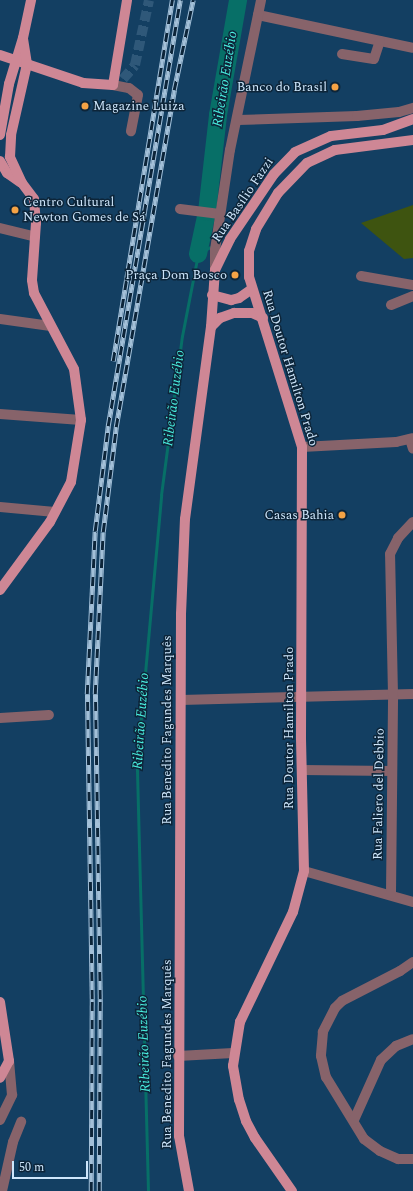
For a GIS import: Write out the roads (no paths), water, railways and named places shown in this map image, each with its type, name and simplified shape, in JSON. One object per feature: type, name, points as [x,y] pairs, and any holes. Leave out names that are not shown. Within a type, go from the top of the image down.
[{"type":"main road","points":[[0,135],[15,60],[24,38],[31,0]]},
{"type":"main road","points":[[0,55],[83,83],[113,85],[127,0]]},
{"type":"main road","points":[[8,172],[12,163],[9,148],[28,64],[24,38]]},
{"type":"main road","name":"Rua Basílio Fazzi","points":[[215,270],[230,239],[274,174],[295,152],[331,136],[383,130],[413,119]]},
{"type":"main road","name":"Rua Basílio Fazzi","points":[[250,244],[256,229],[278,193],[307,163],[321,156],[342,149],[413,140]]},
{"type":"main road","points":[[0,161],[8,172],[22,183],[34,199],[36,208],[32,280],[34,293],[74,369],[81,420],[71,482],[55,512],[0,590]]},
{"type":"main road","name":"Rua Doutor Hamilton Prado","points":[[250,244],[249,277],[252,289],[263,318],[302,447],[302,770],[304,871],[293,912],[240,1022],[233,1053],[239,1100],[246,1121],[255,1138],[292,1191]]},
{"type":"main road","name":"Rua Benedito Fagundes Marquês","points":[[188,1190],[179,1136],[178,1056],[181,614],[185,519],[211,327],[212,294],[215,270]]},
{"type":"main road","points":[[212,294],[231,300],[239,298],[252,289]]},
{"type":"main road","points":[[211,327],[220,318],[234,312],[252,314],[263,318]]},
{"type":"main road","points":[[0,1002],[9,1061],[0,1078]]},
{"type":"street","points":[[215,270],[215,250],[220,214],[261,0]]},
{"type":"street","points":[[258,15],[413,48]]},
{"type":"street","points":[[342,54],[374,60],[380,41]]},
{"type":"street","points":[[113,85],[123,79]]},
{"type":"street","points":[[113,85],[129,88],[138,95],[131,131]]},
{"type":"street","points":[[238,120],[357,116],[399,112],[413,108]]},
{"type":"street","points":[[185,210],[209,214],[220,214]]},
{"type":"street","points":[[0,228],[35,237]]},
{"type":"street","points":[[362,276],[413,285]]},
{"type":"street","points":[[391,305],[413,296]]},
{"type":"street","points":[[0,319],[51,326]]},
{"type":"street","points":[[0,414],[81,420]]},
{"type":"street","points":[[302,447],[412,439],[413,449]]},
{"type":"street","points":[[0,507],[55,512]]},
{"type":"street","name":"Rua Faliero del Debbio","points":[[391,894],[393,695],[390,554],[398,538],[413,522]]},
{"type":"street","points":[[181,700],[413,694]]},
{"type":"street","points":[[0,718],[49,714]]},
{"type":"street","points":[[302,770],[392,771]]},
{"type":"street","points":[[304,871],[391,894],[413,902]]},
{"type":"street","points":[[413,962],[400,972],[342,1001],[335,1008],[323,1032],[321,1056],[326,1077],[337,1098],[354,1120],[364,1139],[380,1151],[398,1159],[413,1159]]},
{"type":"street","points":[[354,1120],[381,1060],[396,1046],[413,1039]]},
{"type":"street","points":[[178,1056],[233,1053]]},
{"type":"street","points":[[0,1120],[12,1095],[9,1061]]},
{"type":"street","points":[[2,1191],[13,1142],[21,1122]]},
{"type":"waterway","name":"Ribeirão Euzébio","points":[[198,254],[207,212],[218,115],[238,0]]},
{"type":"waterway","name":"Ribeirão Euzébio","points":[[148,1191],[137,761],[161,495],[182,336],[198,254],[210,247]]},
{"type":"tunnel","points":[[123,79],[135,65],[149,0]]},
{"type":"railway","points":[[113,361],[172,0]]},
{"type":"railway","points":[[91,1191],[92,999],[87,694],[95,531],[108,426],[180,0]]},
{"type":"railway","points":[[99,1191],[100,999],[95,694],[103,532],[116,427],[174,90],[193,0]]},
{"type":"place","name":"Banco do Brasil","points":[[335,87]]},
{"type":"place","name":"Magazine Luiza","points":[[85,106]]},
{"type":"place","name":"Centro Cultural Newton Gomes de Sá","points":[[15,210]]},
{"type":"place","name":"Praça Dom Bosco","points":[[235,275]]},
{"type":"place","name":"Casas Bahia","points":[[342,515]]}]
